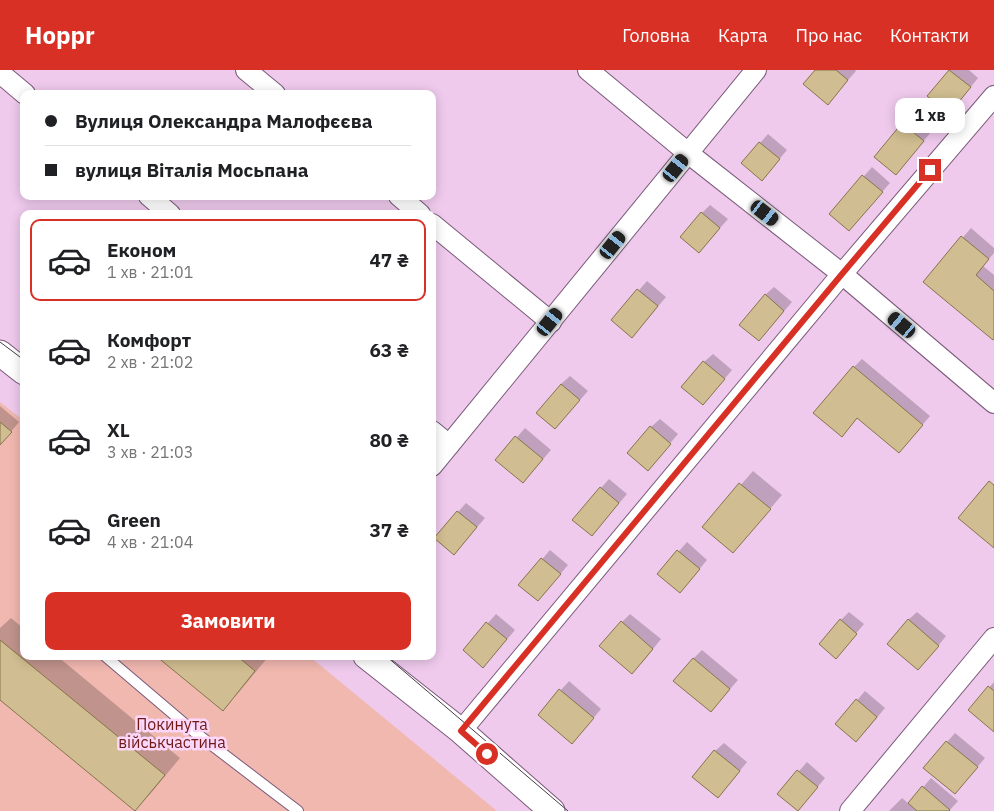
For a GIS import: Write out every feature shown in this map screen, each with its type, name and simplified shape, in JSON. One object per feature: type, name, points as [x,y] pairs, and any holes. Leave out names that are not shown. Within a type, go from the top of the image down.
[{"type":"street","points":[[246,70],[270,90]]},
{"type":"street","points":[[588,70],[688,153],[842,274],[994,403]]},
{"type":"street","points":[[436,461],[756,70]]},
{"type":"street","points":[[0,73],[20,90]]},
{"type":"street","points":[[461,731],[842,274],[994,96]]},
{"type":"street","points":[[154,200],[165,210]]},
{"type":"street","points":[[404,200],[415,210]]},
{"type":"street","points":[[436,227],[550,322]]},
{"type":"street","points":[[0,353],[20,369]]},
{"type":"street","points":[[436,434],[449,445]]},
{"type":"street","points":[[850,811],[994,638]]},
{"type":"street","points":[[371,660],[461,731],[552,811]]},
{"type":"lane","points":[[110,660],[192,730],[298,811]]},
{"type":"green space","name":"Покинута військчастина","points":[[0,402],[20,418],[20,660],[314,660],[497,811],[0,811]]},
{"type":"building","points":[[815,70],[836,70],[848,80],[828,105],[803,84]]},
{"type":"building","points":[[949,70],[971,87],[949,114],[927,96]]},
{"type":"building","points":[[902,123],[924,141],[896,175],[874,157]]},
{"type":"building","points":[[759,142],[780,159],[762,181],[741,163]]},
{"type":"building","points":[[862,175],[883,192],[849,231],[829,214]]},
{"type":"building","points":[[701,212],[720,228],[699,253],[680,237]]},
{"type":"building","points":[[961,236],[989,259],[976,275],[994,291],[993,340],[923,282]]},
{"type":"building","points":[[637,289],[658,306],[632,338],[611,320]]},
{"type":"building","points":[[765,294],[784,311],[759,341],[739,325]]},
{"type":"building","points":[[703,361],[725,379],[703,405],[681,387]]},
{"type":"building","points":[[853,366],[923,425],[899,453],[857,418],[842,437],[813,413]]},
{"type":"building","points":[[561,384],[580,400],[555,429],[536,413]]},
{"type":"building","points":[[0,422],[12,432],[0,445]]},
{"type":"building","points":[[650,426],[671,444],[648,471],[627,453]]},
{"type":"building","points":[[515,436],[543,459],[523,483],[495,460]]},
{"type":"building","points":[[989,481],[994,485],[994,548],[958,518]]},
{"type":"building","points":[[739,483],[771,509],[733,553],[702,527]]},
{"type":"building","points":[[600,487],[619,503],[592,536],[572,520]]},
{"type":"building","points":[[457,511],[477,527],[454,555],[436,540],[436,536]]},
{"type":"building","points":[[677,550],[700,569],[680,593],[657,574]]},
{"type":"building","points":[[541,558],[561,574],[538,601],[518,585]]},
{"type":"building","points":[[840,619],[857,634],[836,659],[819,644]]},
{"type":"building","points":[[908,619],[939,646],[918,670],[887,644]]},
{"type":"building","points":[[621,621],[653,649],[632,674],[599,646]]},
{"type":"building","points":[[486,622],[507,639],[483,668],[463,650]]},
{"type":"building","points":[[0,640],[20,656],[20,660],[24,660],[165,775],[135,811],[0,700]]},
{"type":"building","points":[[693,658],[730,689],[711,712],[673,681]]},
{"type":"building","points":[[161,660],[242,660],[255,671],[223,711]]},
{"type":"building","points":[[988,686],[994,691],[994,732],[968,710]]},
{"type":"building","points":[[559,689],[594,718],[572,744],[538,715]]},
{"type":"building","points":[[856,699],[877,717],[856,742],[835,724]]},
{"type":"building","points":[[946,741],[978,767],[955,794],[923,768]]},
{"type":"building","points":[[714,750],[740,771],[718,798],[692,777]]},
{"type":"building","points":[[797,770],[818,787],[798,811],[777,794]]},
{"type":"building","points":[[922,786],[950,810],[917,811],[908,803]]},
{"type":"tram line","points":[[0,342],[20,357]]},
{"type":"tram line","points":[[391,660],[568,811]]},
{"type":"route","points":[[487,754],[461,731],[930,170]]}]
